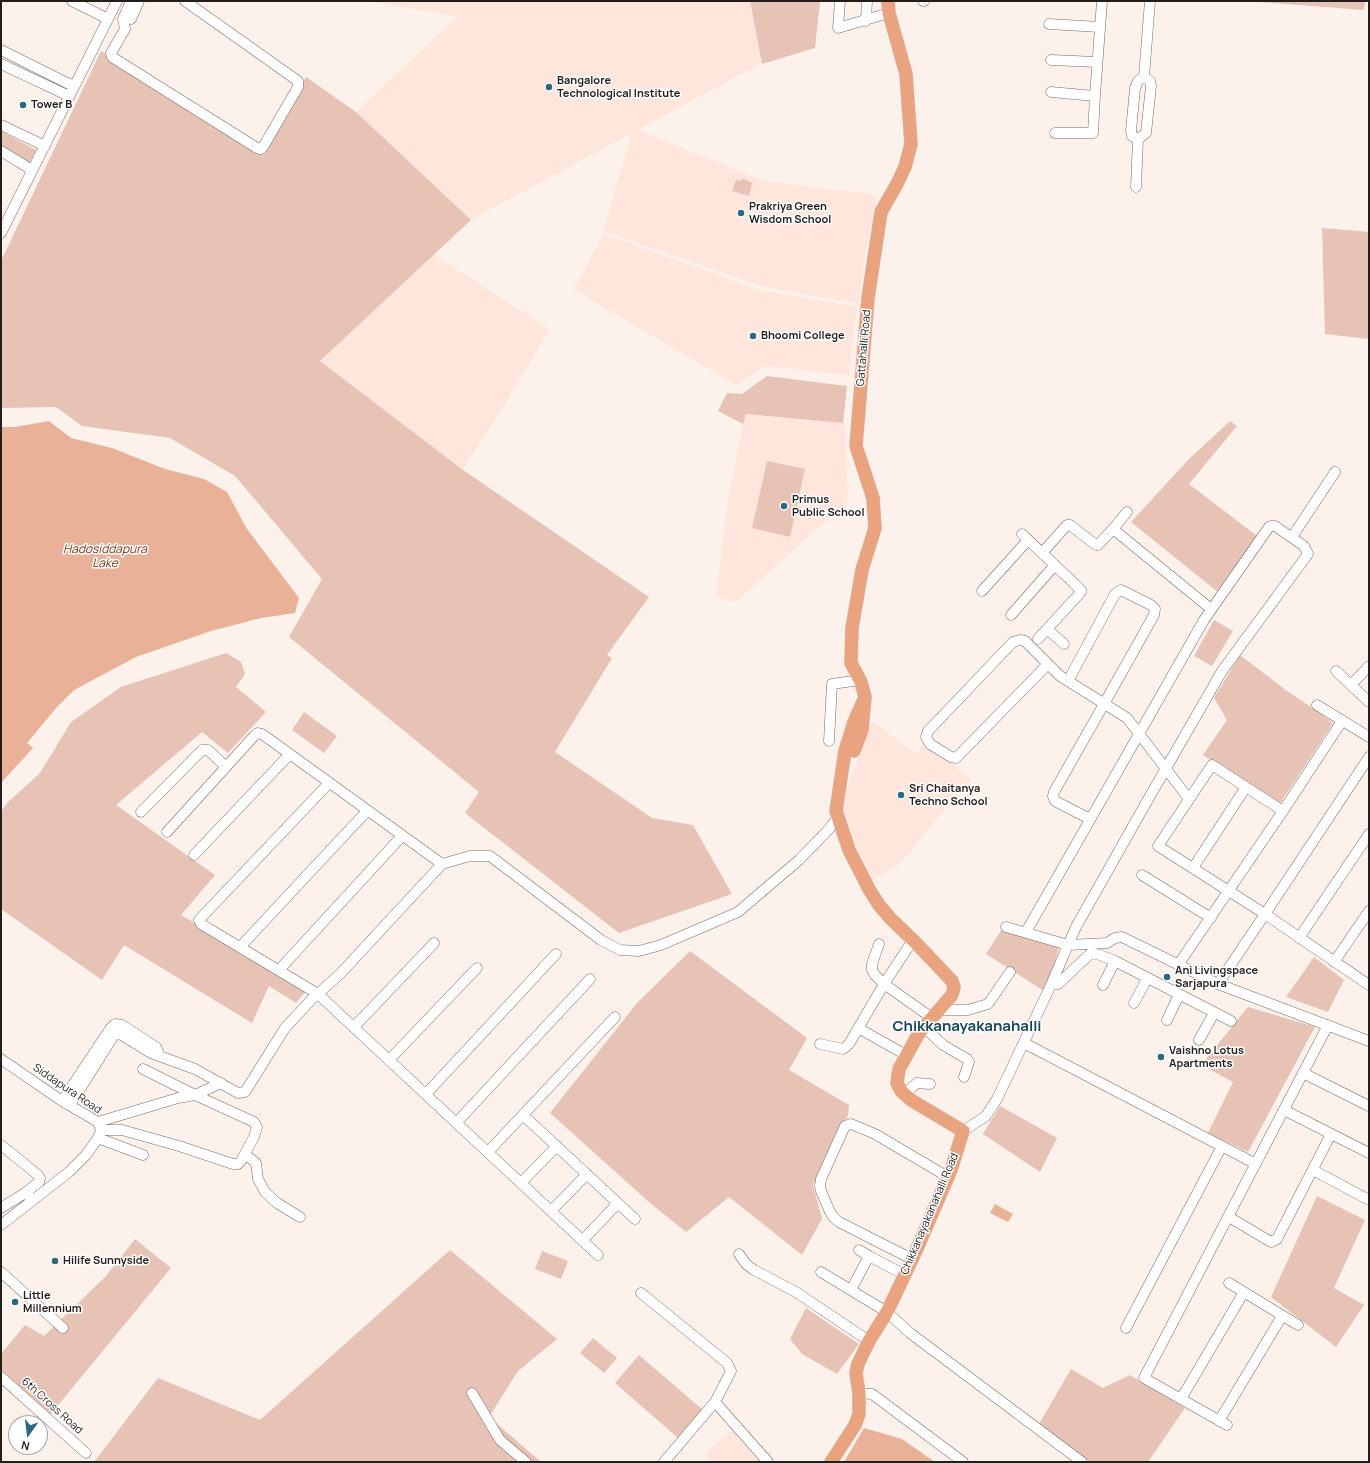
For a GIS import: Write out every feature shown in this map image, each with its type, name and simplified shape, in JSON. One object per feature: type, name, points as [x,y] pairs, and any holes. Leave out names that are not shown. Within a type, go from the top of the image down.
[{"type":"main road","name":"Gattahalli Road","points":[[838,817],[836,811],[845,751],[854,722],[865,697],[860,680],[851,663],[852,628],[862,570],[876,528],[873,498],[856,446],[868,298],[881,212],[905,167],[911,144],[906,74],[889,7]]},
{"type":"main road","points":[[838,817],[849,850],[868,889],[891,919],[952,981],[954,987],[952,995],[919,1033],[899,1069],[897,1083],[911,1100],[963,1131]]},
{"type":"main road","name":"Chikkanayakanahalli Road","points":[[831,1462],[855,1425],[859,1414],[859,1393],[856,1373],[858,1364],[869,1341],[887,1312],[912,1259],[948,1177],[963,1131]]},
{"type":"street","points":[[72,1],[108,19]]},
{"type":"street","points":[[1,233],[5,214],[45,146],[117,1]]},
{"type":"street","points":[[131,1],[123,19],[125,29],[111,53],[112,57],[256,148],[263,147],[298,87],[298,81],[185,1]]},
{"type":"street","points":[[130,21],[139,1]]},
{"type":"street","points":[[840,1],[838,28],[866,21],[889,7]]},
{"type":"street","points":[[866,21],[867,1]]},
{"type":"street","points":[[1055,133],[1094,133],[1094,96],[1102,1]]},
{"type":"street","points":[[1138,139],[1132,136],[1131,131],[1134,88],[1138,81],[1144,76],[1150,1]]},
{"type":"street","points":[[1049,24],[1100,27]]},
{"type":"street","points":[[1,50],[69,84],[75,85]]},
{"type":"street","points":[[1052,60],[1097,62]]},
{"type":"street","points":[[1,64],[69,96]]},
{"type":"street","points":[[1138,139],[1146,133],[1151,86],[1150,80],[1144,76]]},
{"type":"street","points":[[1051,92],[1094,96]]},
{"type":"street","points":[[1,125],[45,146]]},
{"type":"street","points":[[1136,187],[1138,139]]},
{"type":"street","points":[[1,151],[32,170]]},
{"type":"street","points":[[1292,538],[1335,472]]},
{"type":"street","points":[[1042,553],[1067,525],[1070,525],[1098,545],[1127,512]]},
{"type":"street","points":[[963,1131],[986,1116],[997,1099],[1052,984],[1076,927],[1222,671],[1308,554],[1304,546],[1276,526],[1269,527],[1204,620],[1026,932]]},
{"type":"street","points":[[1113,529],[1211,609]]},
{"type":"street","points":[[982,591],[1025,537],[1081,590],[1038,639]]},
{"type":"street","points":[[1011,615],[1055,565]]},
{"type":"street","points":[[1068,681],[1116,594],[1122,590],[1151,605],[1155,610],[1154,615],[1052,796],[1055,801],[1090,819]]},
{"type":"street","points":[[1047,629],[1064,644]]},
{"type":"street","points":[[1048,664],[956,758],[951,758],[930,744],[926,736],[928,731],[1014,642],[1020,640],[1025,641],[1068,681],[1127,718],[1189,799]]},
{"type":"street","points":[[1351,685],[1369,666]]},
{"type":"street","points":[[1336,671],[1369,702]]},
{"type":"street","points":[[829,741],[832,684],[860,680]]},
{"type":"street","points":[[1317,705],[1369,737]]},
{"type":"street","points":[[1178,964],[1211,918],[1342,721]]},
{"type":"street","points":[[167,832],[258,733],[262,734],[442,864]]},
{"type":"street","points":[[141,812],[202,750],[208,750],[226,767]]},
{"type":"street","points":[[194,855],[290,754]]},
{"type":"street","points":[[1218,984],[1369,757]]},
{"type":"street","points":[[1283,811],[1212,765],[1158,846],[1265,914],[1369,985]]},
{"type":"street","points":[[329,783],[200,920],[201,924],[318,994],[598,1255]]},
{"type":"street","points":[[1193,868],[1246,787]]},
{"type":"street","points":[[240,947],[367,811]]},
{"type":"street","points":[[66,1103],[114,1035],[120,1034],[151,1053],[195,1069],[238,1093],[245,1092],[285,1028],[340,974],[442,864],[470,856],[490,856],[601,940],[620,950],[640,951],[661,945],[738,912],[799,860],[829,829],[838,817]]},
{"type":"street","points":[[1299,938],[1369,834]]},
{"type":"street","points":[[279,970],[402,836]]},
{"type":"street","points":[[1142,875],[1211,918]]},
{"type":"street","points":[[1334,962],[1369,911]]},
{"type":"street","points":[[1006,927],[1068,945],[1107,942],[1115,938],[1122,937],[1218,984],[1369,1041]]},
{"type":"street","points":[[820,1044],[843,1049],[849,1044],[884,984],[913,940]]},
{"type":"street","points":[[354,1027],[434,943]]},
{"type":"street","points":[[879,944],[872,964],[872,968],[878,979],[932,1018],[943,1045],[967,1059],[969,1062],[964,1077]]},
{"type":"street","points":[[1052,984],[1058,984],[1091,953],[1115,961],[1231,1021]]},
{"type":"street","points":[[426,1094],[556,954]]},
{"type":"street","points":[[1103,985],[1115,961]]},
{"type":"street","points":[[389,1060],[477,968]]},
{"type":"street","points":[[932,1018],[988,1004],[1010,972]]},
{"type":"street","points":[[1134,1003],[1148,978]]},
{"type":"street","points":[[456,1122],[590,979]]},
{"type":"street","points":[[1167,1020],[1180,995]]},
{"type":"street","points":[[1199,1040],[1214,1012]]},
{"type":"street","points":[[488,1152],[615,1017]]},
{"type":"street","points":[[1282,1316],[1223,1423],[1144,1378],[1328,1025]]},
{"type":"street","points":[[858,1028],[906,1055]]},
{"type":"street","points":[[1024,1042],[1256,1164]]},
{"type":"street","name":"Siddapura Road","points":[[1,1059],[66,1103],[99,1130],[143,1155]]},
{"type":"street","points":[[99,1130],[122,1130],[179,1146],[233,1164],[238,1164],[254,1137],[257,1127],[254,1122],[143,1069]]},
{"type":"street","points":[[1303,1073],[1369,1106]]},
{"type":"street","points":[[1,1225],[69,1172],[86,1155],[99,1130],[178,1098],[195,1095],[221,1083]]},
{"type":"street","points":[[905,1094],[917,1083],[930,1084]]},
{"type":"street","points":[[1284,1110],[1369,1153]]},
{"type":"street","points":[[523,1115],[635,1219]]},
{"type":"street","points":[[912,1259],[839,1222],[834,1218],[821,1192],[820,1179],[845,1126],[851,1124],[875,1134],[948,1177]]},
{"type":"street","points":[[1229,1217],[1271,1242],[1277,1239],[1331,1134]]},
{"type":"street","points":[[1,1144],[40,1178],[39,1182],[25,1193],[4,1208],[1,1208]]},
{"type":"street","points":[[521,1183],[557,1146]]},
{"type":"street","points":[[1126,1328],[1222,1146]]},
{"type":"street","points":[[245,1154],[256,1163],[258,1179],[265,1192],[277,1203],[300,1217]]},
{"type":"street","points":[[1313,1170],[1369,1200]]},
{"type":"street","points":[[551,1211],[587,1174]]},
{"type":"street","points":[[25,1193],[33,1200]]},
{"type":"street","points":[[583,1240],[618,1203]]},
{"type":"street","points":[[859,1250],[904,1275]]},
{"type":"street","points":[[739,1254],[746,1264],[754,1270],[796,1292],[869,1341]]},
{"type":"street","points":[[851,1290],[869,1256]]},
{"type":"street","points":[[1,1272],[63,1328]]},
{"type":"street","points":[[821,1272],[887,1312],[910,1333],[1082,1462]]},
{"type":"street","points":[[1229,1283],[1298,1325]]},
{"type":"street","points":[[1181,1399],[1244,1292]]},
{"type":"street","points":[[641,1293],[727,1363],[731,1372],[715,1402],[664,1462]]},
{"type":"street","name":"6th Cross Road","points":[[1,1377],[86,1453]]},
{"type":"street","points":[[472,1392],[500,1440],[526,1462]]},
{"type":"street","points":[[859,1393],[872,1394],[963,1462]]},
{"type":"street","points":[[715,1402],[768,1462]]},
{"type":"shaded area","name":"Bangalore Technological Institute","points":[[369,1],[750,1],[761,63],[638,130],[764,181],[877,195],[866,248],[858,304],[761,286],[603,231],[632,133],[471,220],[356,112],[457,17]]},
{"type":"shaded area","points":[[750,1],[820,1],[815,48],[762,64]]},
{"type":"shaded area","points":[[1247,1],[1365,1],[1364,10]]},
{"type":"shaded area","points":[[101,51],[264,154],[306,77],[356,112],[471,220],[320,361],[463,470],[649,597],[607,655],[612,658],[555,752],[652,818],[693,825],[732,894],[619,933],[465,813],[479,792],[289,637],[322,579],[235,476],[170,438],[82,426],[56,407],[1,408],[1,261]]},
{"type":"shaded area","points":[[1,131],[36,150],[29,164],[1,148]]},
{"type":"shaded area","points":[[742,178],[752,183],[749,196],[732,191],[736,180],[741,181]]},
{"type":"shaded area","points":[[1322,228],[1369,232],[1369,339],[1325,334]]},
{"type":"shaded area","name":"Bhoomi College","points":[[604,234],[760,290],[857,307],[849,375],[765,366],[736,385],[573,289]]},
{"type":"shaded area","points":[[434,255],[550,329],[463,470],[320,361]]},
{"type":"shaded area","points":[[767,376],[847,386],[843,423],[746,414],[743,424],[718,411],[727,393],[742,394]]},
{"type":"shaded area","name":"Primus Public School","points":[[745,414],[845,423],[848,501],[736,602],[716,596],[726,511]]},
{"type":"shaded area","points":[[1230,421],[1237,426],[1189,484],[1257,536],[1219,593],[1131,522],[1188,460]]},
{"type":"shaded area","points":[[767,461],[805,469],[790,537],[752,528]]},
{"type":"shaded area","points":[[1214,620],[1233,631],[1212,666],[1194,656]]},
{"type":"shaded area","points":[[226,653],[241,662],[245,674],[236,687],[266,712],[228,753],[202,732],[116,805],[215,875],[181,915],[307,990],[296,1003],[269,986],[252,1023],[124,945],[102,980],[1,909],[1,812],[7,803],[40,773],[71,722],[121,687]]},
{"type":"shaded area","points":[[1240,655],[1287,691],[1333,723],[1279,805],[1203,755],[1227,720],[1214,698]]},
{"type":"shaded area","points":[[304,712],[337,736],[324,753],[292,730]]},
{"type":"shaded area","name":"Sri Chaitanya Techno School","points":[[872,721],[917,754],[924,743],[971,779],[897,867],[870,880],[839,811]]},
{"type":"shaded area","points":[[1002,929],[1059,947],[1048,988],[1044,991],[986,954]]},
{"type":"shaded area","points":[[690,951],[807,1038],[789,1070],[849,1105],[848,1115],[813,1185],[822,1219],[802,1255],[729,1197],[686,1232],[650,1203],[550,1113],[637,1003]]},
{"type":"shaded area","points":[[1314,957],[1344,980],[1328,1012],[1286,997]]},
{"type":"shaded area","points":[[1248,1007],[1315,1027],[1248,1152],[1208,1133],[1233,1082],[1201,1065]]},
{"type":"shaded area","points":[[1000,1106],[1057,1138],[1040,1172],[983,1134]]},
{"type":"shaded area","points":[[1317,1196],[1365,1220],[1334,1288],[1364,1305],[1336,1347],[1271,1297]]},
{"type":"shaded area","points":[[135,1239],[171,1268],[50,1415],[1,1370],[1,1354],[25,1325],[44,1336],[105,1277]]},
{"type":"shaded area","points":[[450,1250],[557,1339],[518,1371],[489,1417],[541,1462],[94,1462],[158,1378],[260,1420]]},
{"type":"shaded area","points":[[542,1251],[568,1261],[561,1279],[535,1269]]},
{"type":"shaded area","points":[[806,1308],[859,1344],[837,1374],[802,1354],[790,1339]]},
{"type":"shaded area","points":[[593,1338],[617,1358],[604,1373],[580,1353]]},
{"type":"shaded area","points":[[639,1355],[703,1410],[678,1438],[615,1383]]},
{"type":"shaded area","points":[[1071,1369],[1103,1388],[1130,1375],[1185,1408],[1148,1462],[1090,1462],[1039,1424]]},
{"type":"shaded area","points":[[733,1429],[762,1462],[711,1462],[705,1454]]},
{"type":"water","name":"Hadosiddapura Lake","points":[[49,421],[71,438],[112,448],[165,469],[204,479],[227,492],[247,529],[299,598],[295,613],[261,618],[211,631],[136,657],[74,690],[57,707],[27,743],[33,748],[1,783],[1,427],[15,427]]},
{"type":"water","points":[[995,1204],[1013,1214],[1008,1222],[990,1213]]},
{"type":"water","points":[[864,1428],[902,1439],[935,1462],[844,1462]]},
{"type":"place","name":"Bangalore Technological Institute","points":[[549,87]]},
{"type":"place","name":"Tower B","points":[[23,105]]},
{"type":"place","name":"Prakriya Green Wisdom School","points":[[741,213]]},
{"type":"place","name":"Bhoomi College","points":[[753,336]]},
{"type":"place","name":"Primus Public School","points":[[784,506]]},
{"type":"place","name":"Sri Chaitanya Techno School","points":[[901,795]]},
{"type":"place","name":"Ani Livingspace Sarjapura","points":[[1167,977]]},
{"type":"place","name":"Vaishno Lotus Apartments","points":[[1161,1057]]},
{"type":"place","name":"Hilife Sunnyside","points":[[55,1261]]},
{"type":"place","name":"Little Millennium","points":[[15,1302]]},
{"type":"district","name":"Chikkanayakanahalli","points":[[967,1027]]}]
